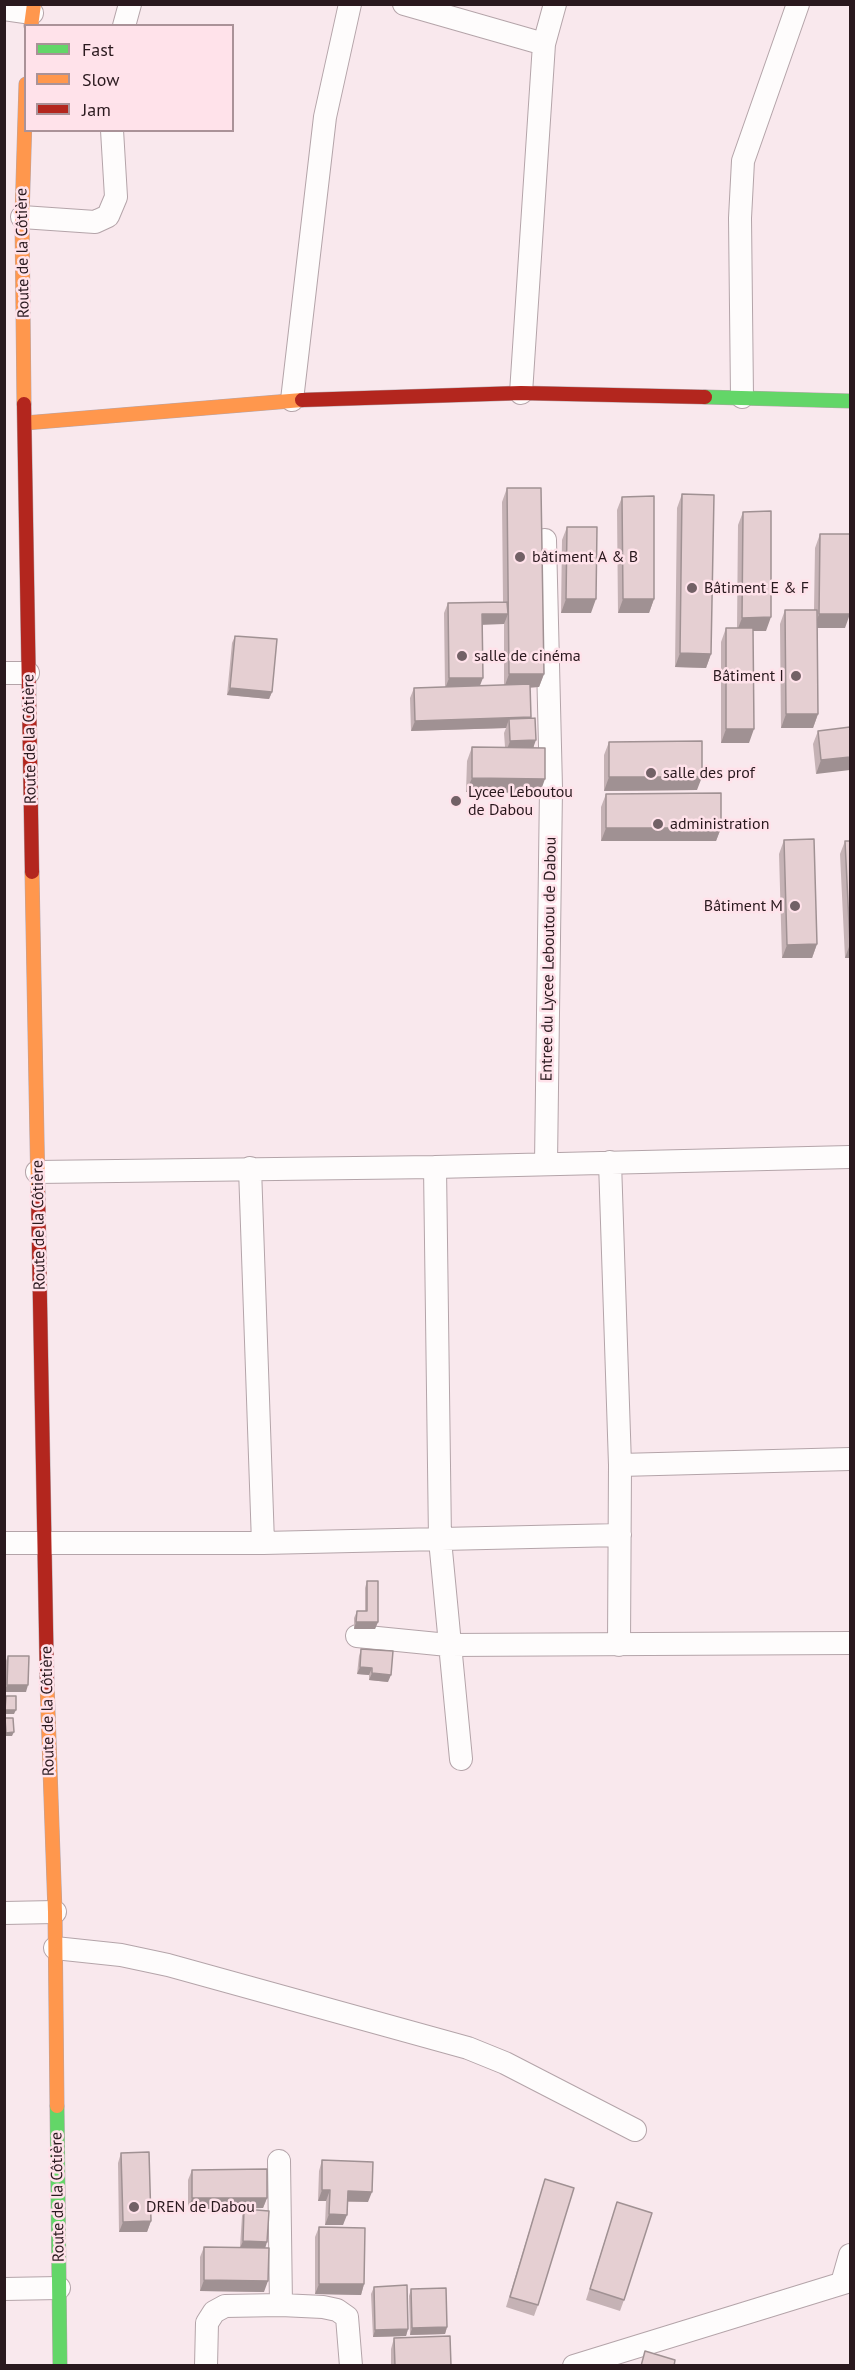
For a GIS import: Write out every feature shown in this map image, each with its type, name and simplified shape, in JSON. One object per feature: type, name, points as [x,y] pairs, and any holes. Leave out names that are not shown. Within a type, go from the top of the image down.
[{"type":"main road","name":"Route de la Côtière","points":[[25,132],[22,217],[28,673],[48,1740],[55,1912],[60,2366]]},
{"type":"main road","points":[[26,423],[292,400],[521,393],[850,401]]},
{"type":"street","points":[[125,24],[130,4]]},
{"type":"street","points":[[292,400],[325,117],[350,4]]},
{"type":"street","points":[[404,4],[544,44]]},
{"type":"street","points":[[521,393],[544,44],[555,4]]},
{"type":"street","points":[[742,397],[740,218],[743,161],[798,4]]},
{"type":"street","points":[[4,9],[32,14]]},
{"type":"street","points":[[22,217],[95,222],[108,216],[116,197],[112,132]]},
{"type":"street","name":"Entree du Lycee Leboutou de Dabou","points":[[545,540],[551,788],[546,1163]]},
{"type":"street","points":[[4,673],[28,673]]},
{"type":"street","points":[[37,1172],[435,1167],[850,1157]]},
{"type":"street","points":[[610,1162],[620,1465],[619,1645]]},
{"type":"street","points":[[435,1167],[440,1540],[448,1645],[461,1759]]},
{"type":"street","points":[[250,1168],[263,1542]]},
{"type":"street","points":[[620,1465],[850,1459]]},
{"type":"street","points":[[4,1543],[440,1540],[620,1535]]},
{"type":"street","points":[[357,1636],[448,1645],[850,1643]]},
{"type":"street","points":[[4,1913],[55,1912]]},
{"type":"street","points":[[55,1948],[121,1955],[168,1965],[468,2048],[505,2063],[635,2130]]},
{"type":"street","points":[[279,2161],[281,2305]]},
{"type":"street","points":[[574,2366],[846,2282],[850,2255]]},
{"type":"street","points":[[4,2289],[59,2288]]},
{"type":"street","points":[[206,2366],[207,2323],[214,2312],[225,2306],[281,2305],[323,2307],[337,2310],[347,2318],[351,2366]]},
{"type":"building","name":"bâtiment A & B","points":[[507,488],[541,488],[544,674],[509,674]]},
{"type":"building","name":"Bâtiment E & F","points":[[682,494],[714,495],[711,654],[680,653]]},
{"type":"building","points":[[654,496],[654,599],[623,599],[622,497]]},
{"type":"building","points":[[771,511],[771,617],[742,618],[743,512]]},
{"type":"building","points":[[567,527],[597,527],[596,599],[566,599]]},
{"type":"building","points":[[820,534],[850,534],[850,614],[819,614]]},
{"type":"building","name":"salle de cinéma","points":[[507,602],[508,614],[482,614],[483,678],[449,678],[448,603]]},
{"type":"building","name":"Bâtiment I","points":[[785,610],[817,610],[818,714],[786,714]]},
{"type":"building","points":[[726,628],[753,628],[754,729],[726,729]]},
{"type":"building","points":[[235,636],[277,639],[272,692],[230,688]]},
{"type":"building","points":[[530,684],[531,717],[415,721],[414,688]]},
{"type":"building","points":[[535,718],[536,740],[510,741],[509,719]]},
{"type":"building","points":[[850,727],[850,757],[821,760],[818,731]]},
{"type":"building","points":[[702,741],[702,777],[609,777],[609,742]]},
{"type":"building","points":[[472,747],[545,748],[545,779],[472,778]]},
{"type":"building","points":[[721,793],[721,828],[606,828],[606,794]]},
{"type":"building","name":"Bâtiment M","points":[[814,839],[817,944],[787,945],[784,840]]},
{"type":"building","points":[[845,841],[850,841],[850,944]]},
{"type":"building","points":[[367,1581],[378,1581],[378,1622],[356,1622],[357,1611],[367,1611]]},
{"type":"building","points":[[361,1649],[393,1651],[391,1675],[372,1673],[372,1668],[360,1667]]},
{"type":"building","points":[[8,1656],[29,1656],[28,1685],[7,1685]]},
{"type":"building","points":[[6,1696],[16,1696],[16,1710],[5,1710]]},
{"type":"building","points":[[5,1718],[13,1718],[14,1732],[6,1733]]},
{"type":"building","points":[[149,2152],[151,2221],[123,2222],[121,2153]]},
{"type":"building","points":[[322,2160],[373,2162],[372,2192],[348,2191],[347,2215],[329,2214],[330,2190],[322,2190]]},
{"type":"building","points":[[267,2169],[267,2198],[192,2198],[192,2170]]},
{"type":"building","points":[[545,2179],[574,2188],[538,2305],[510,2297]]},
{"type":"building","points":[[617,2202],[652,2213],[624,2300],[590,2289]]},
{"type":"building","points":[[244,2209],[269,2211],[267,2242],[243,2241]]},
{"type":"building","points":[[319,2227],[365,2228],[364,2284],[319,2284]]},
{"type":"building","points":[[204,2247],[269,2248],[268,2281],[204,2280]]},
{"type":"building","points":[[407,2285],[408,2329],[375,2330],[374,2287]]},
{"type":"building","points":[[446,2288],[447,2327],[412,2328],[411,2289]]},
{"type":"building","points":[[450,2336],[451,2366],[395,2366],[394,2338]]},
{"type":"building","points":[[645,2351],[675,2360],[674,2366],[641,2366]]},
{"type":"traffic: fast","points":[[705,397],[850,401]]},
{"type":"traffic: fast","points":[[57,2106],[60,2366]]},
{"type":"traffic: slow","points":[[31,24],[34,4]]},
{"type":"traffic: slow","points":[[24,404],[22,217],[25,132]]},
{"type":"traffic: slow","points":[[25,423],[302,400]]},
{"type":"traffic: slow","points":[[32,872],[38,1193]]},
{"type":"traffic: slow","points":[[47,1683],[55,1912],[57,2106]]},
{"type":"traffic: jam","points":[[302,400],[521,393],[705,397]]},
{"type":"traffic: jam","points":[[24,404],[32,872]]},
{"type":"traffic: jam","points":[[38,1193],[47,1683]]},
{"type":"place","name":"bâtiment A & B","points":[[520,557]]},
{"type":"place","name":"Bâtiment E & F","points":[[692,588]]},
{"type":"place","name":"salle de cinéma","points":[[462,656]]},
{"type":"place","name":"Bâtiment I","points":[[796,676]]},
{"type":"place","name":"salle des prof","points":[[651,773]]},
{"type":"place","name":"Lycee Leboutou de Dabou","points":[[456,801]]},
{"type":"place","name":"administration","points":[[658,824]]},
{"type":"place","name":"Bâtiment M","points":[[795,906]]},
{"type":"place","name":"DREN de Dabou","points":[[134,2207]]}]
